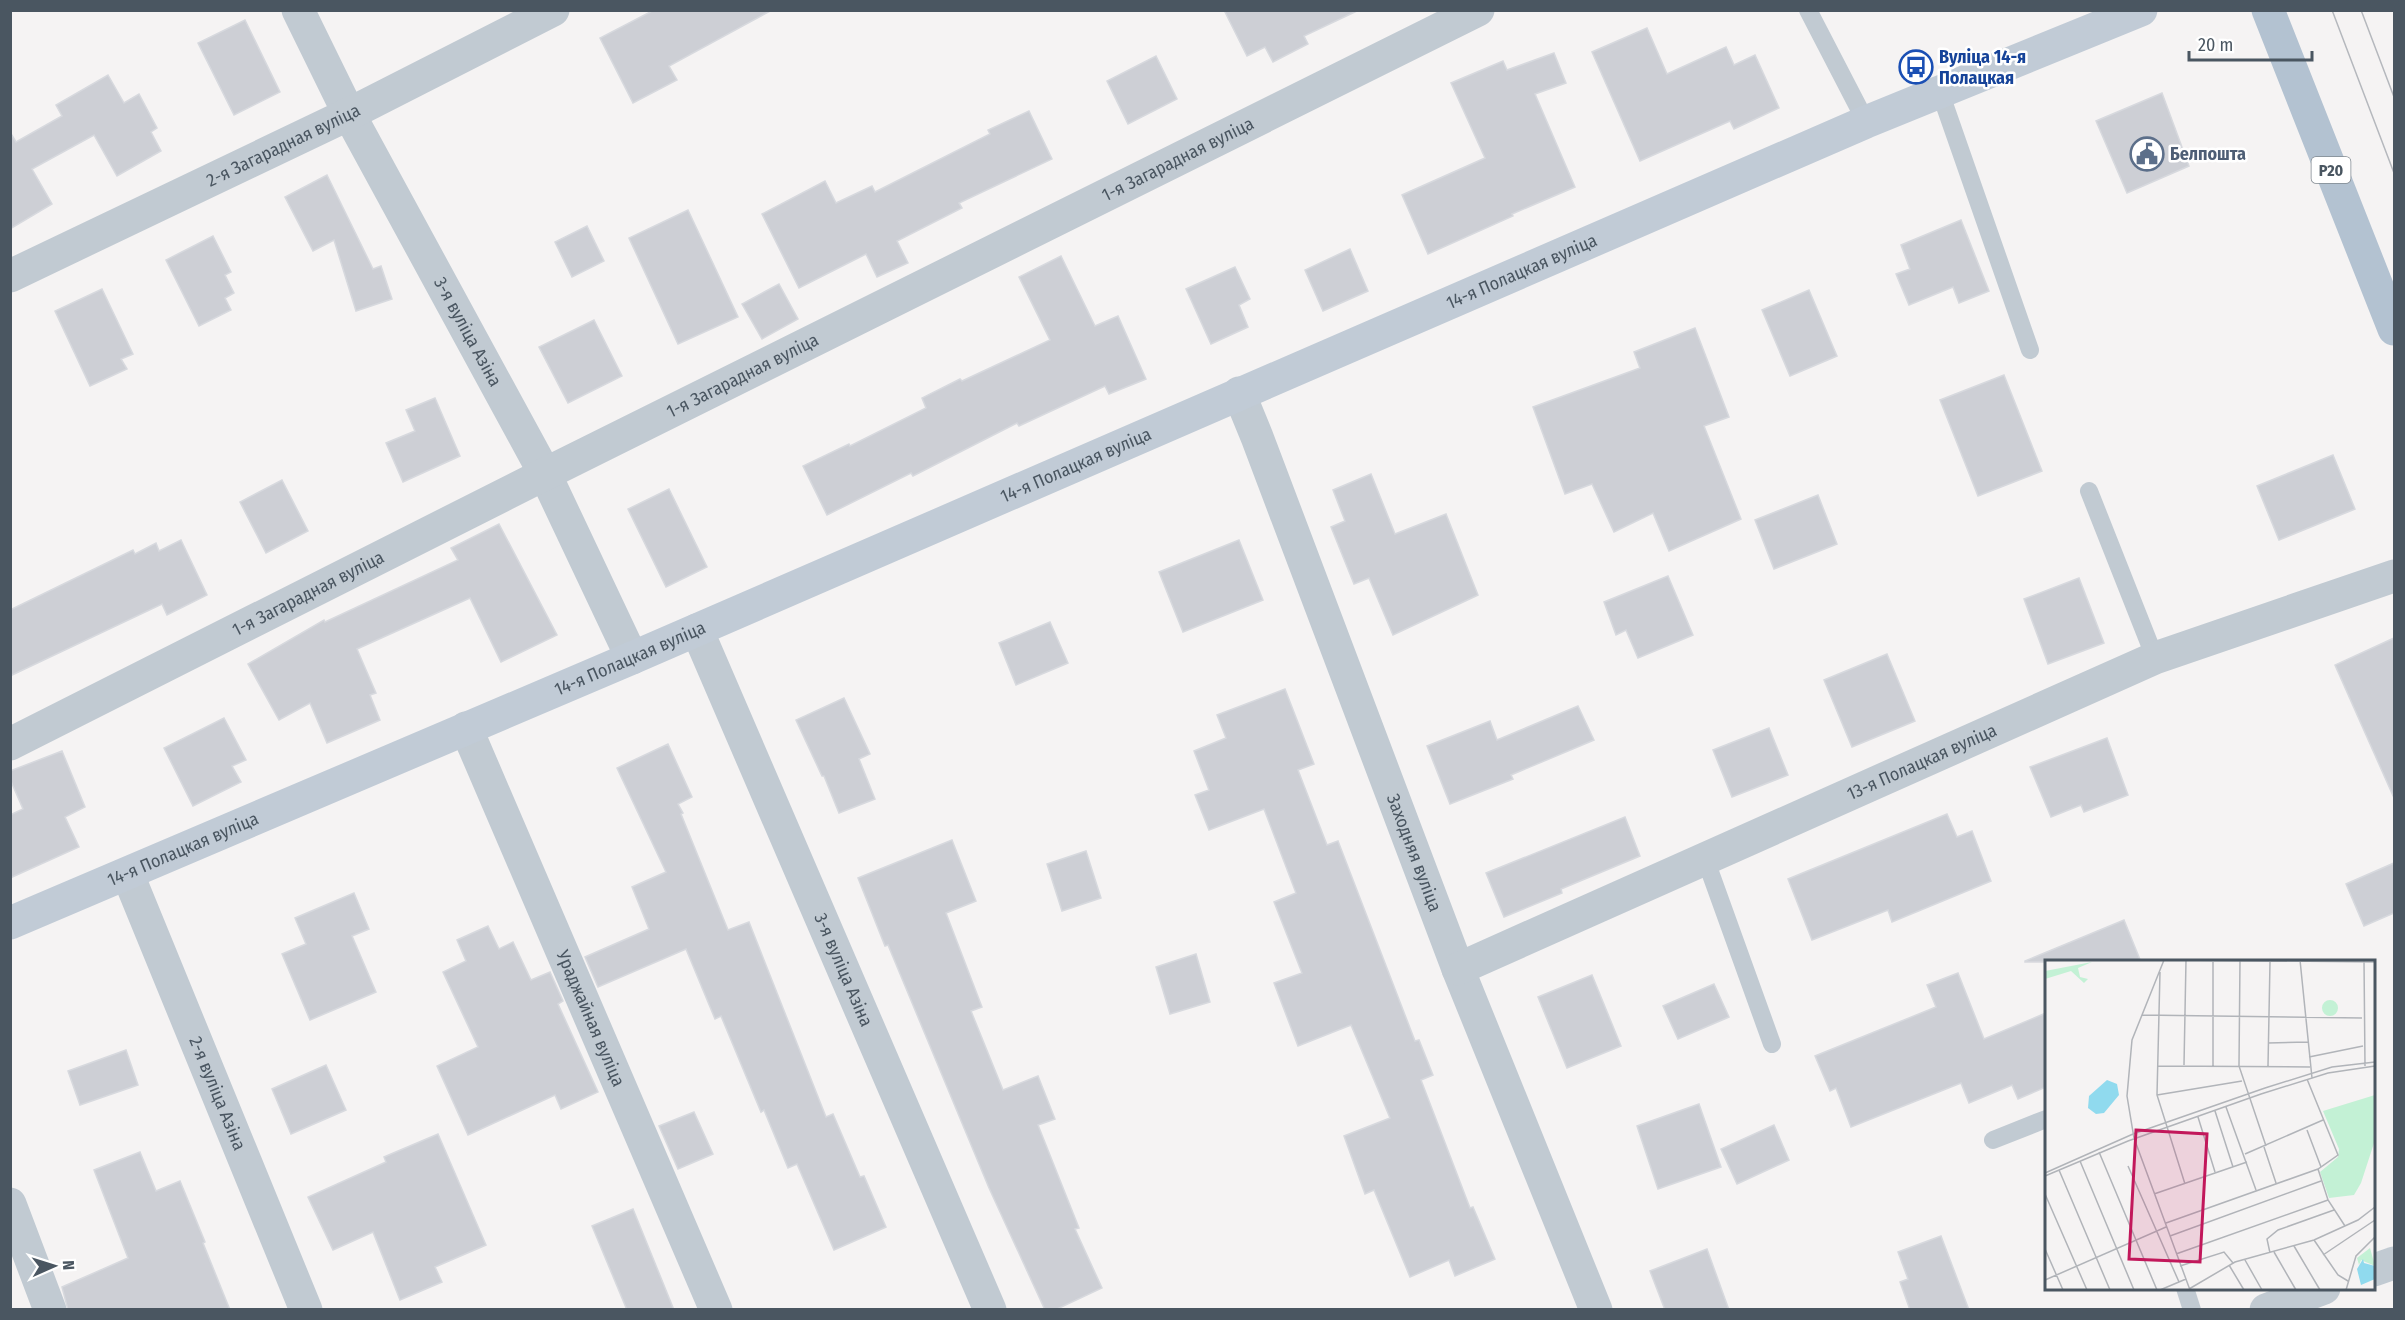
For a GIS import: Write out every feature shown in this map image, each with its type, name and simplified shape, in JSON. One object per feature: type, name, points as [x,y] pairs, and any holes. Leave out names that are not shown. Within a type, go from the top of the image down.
[{"type":"main road","name":"14-я Полацкая вуліца","points":[[10,923],[128,875],[697,630],[1866,122],[2140,10]]},
{"type":"main road","name":"Р20","points":[[2268,10],[2394,329]]},
{"type":"street","name":"3-я вуліца Азіна","points":[[298,10],[350,114],[545,474],[632,658]]},
{"type":"street","name":"2-я Загарадная вуліца","points":[[10,276],[350,114],[553,10]]},
{"type":"street","name":"1-я Загарадная вуліца","points":[[10,744],[545,474],[1478,10]]},
{"type":"street","name":"Заходняя вуліца","points":[[1239,393],[1458,969],[1596,1310]]},
{"type":"street","name":"13-я Полацкая вуліца","points":[[1458,969],[2155,658],[2394,576]]},
{"type":"street","name":"3-я вуліца Азіна","points":[[697,630],[990,1310]]},
{"type":"street","name":"Ураджайная вуліца","points":[[466,728],[716,1310]]},
{"type":"street","name":"2-я вуліца Азіна","points":[[128,875],[306,1310]]},
{"type":"street","points":[[10,1204],[50,1310]]},
{"type":"street","points":[[2375,1269],[2394,1263]]},
{"type":"street","points":[[2266,1310],[2319,1290]]},
{"type":"lane","points":[[1808,10],[1866,122]]},
{"type":"lane","points":[[1940,92],[2030,350]]},
{"type":"lane","points":[[2089,490],[2155,658]]},
{"type":"lane","points":[[1705,858],[1772,1044]]},
{"type":"lane","points":[[1993,1140],[2045,1119]]},
{"type":"lane","points":[[2186,1290],[2192,1310]]},
{"type":"building","points":[[654,10],[772,10],[669,66],[677,80],[633,103],[600,38]]},
{"type":"building","points":[[1224,10],[1359,10],[1304,36],[1308,44],[1273,62],[1265,47],[1247,56]]},
{"type":"building","points":[[245,20],[280,92],[234,115],[198,43]]},
{"type":"building","points":[[1647,28],[1667,74],[1726,47],[1734,65],[1755,55],[1779,108],[1734,129],[1730,121],[1640,161],[1592,52]]},
{"type":"building","points":[[1554,53],[1566,83],[1535,94],[1575,187],[1428,254],[1402,195],[1485,158],[1451,83],[1503,61],[1507,70]]},
{"type":"building","points":[[1156,56],[1177,99],[1128,124],[1107,81]]},
{"type":"building","points":[[108,75],[124,103],[139,94],[157,128],[151,132],[161,151],[117,176],[94,135],[32,169],[52,204],[10,229],[10,132],[16,142],[62,116],[56,105]]},
{"type":"building","name":"Белпошта","points":[[2162,93],[2189,166],[2127,193],[2096,121]]},
{"type":"building","points":[[1029,111],[1052,159],[959,203],[962,208],[897,241],[908,263],[877,277],[866,254],[799,288],[762,214],[825,181],[836,203],[872,186],[875,192],[990,134],[988,130]]},
{"type":"building","points":[[327,175],[373,269],[381,266],[392,299],[356,311],[334,240],[313,251],[285,197]]},
{"type":"building","points":[[688,210],[738,317],[678,344],[629,238]]},
{"type":"building","points":[[1961,220],[1989,291],[1959,303],[1953,287],[1909,305],[1896,274],[1910,269],[1901,245]]},
{"type":"building","points":[[587,226],[604,261],[572,277],[555,242]]},
{"type":"building","points":[[213,236],[231,272],[225,275],[234,293],[225,298],[231,310],[199,326],[166,260]]},
{"type":"building","points":[[1350,249],[1368,291],[1323,311],[1305,270]]},
{"type":"building","points":[[1061,256],[1095,326],[1118,316],[1146,379],[1109,394],[1105,386],[1019,426],[1017,423],[913,476],[911,473],[827,515],[803,466],[849,444],[850,446],[926,408],[922,398],[1050,340],[1019,277]]},
{"type":"building","points":[[1235,267],[1250,299],[1239,305],[1248,327],[1211,344],[1186,289]]},
{"type":"building","points":[[779,284],[798,319],[762,339],[742,304]]},
{"type":"building","points":[[102,289],[133,354],[121,359],[127,369],[90,386],[55,311]]},
{"type":"building","points":[[1809,290],[1837,356],[1790,376],[1762,310]]},
{"type":"building","points":[[594,320],[622,376],[568,403],[539,347]]},
{"type":"building","points":[[1695,328],[1729,417],[1704,426],[1741,519],[1669,551],[1653,513],[1614,532],[1592,484],[1565,494],[1533,407],[1640,368],[1634,352]]},
{"type":"building","points":[[2004,375],[2042,471],[1978,496],[1940,400]]},
{"type":"building","points":[[435,398],[460,456],[403,482],[386,443],[415,431],[406,410]]},
{"type":"building","points":[[2333,455],[2355,509],[2279,540],[2257,486]]},
{"type":"building","points":[[1371,474],[1395,534],[1446,514],[1478,595],[1393,635],[1369,578],[1354,584],[1331,527],[1345,521],[1333,490]]},
{"type":"building","points":[[282,480],[308,531],[266,553],[240,502]]},
{"type":"building","points":[[669,489],[707,567],[666,587],[628,509]]},
{"type":"building","points":[[1818,495],[1837,544],[1774,569],[1755,520]]},
{"type":"building","points":[[499,524],[557,635],[501,662],[470,598],[357,649],[376,693],[370,695],[380,720],[327,743],[310,703],[279,720],[248,664],[324,620],[325,622],[458,560],[451,548]]},
{"type":"building","points":[[181,540],[207,595],[167,615],[162,604],[10,676],[10,610],[133,550],[135,554],[156,543],[159,551]]},
{"type":"building","points":[[1239,540],[1263,600],[1183,632],[1159,572]]},
{"type":"building","points":[[1668,576],[1693,635],[1638,658],[1626,630],[1616,635],[1604,602]]},
{"type":"building","points":[[2079,578],[2104,643],[2048,664],[2024,599]]},
{"type":"building","points":[[1050,622],[1068,663],[1016,685],[999,643]]},
{"type":"building","points":[[2394,638],[2394,798],[2335,665]]},
{"type":"building","points":[[1887,654],[1915,721],[1852,747],[1824,680]]},
{"type":"building","points":[[1285,689],[1314,764],[1298,770],[1327,845],[1338,841],[1415,1041],[1419,1040],[1433,1075],[1421,1080],[1470,1208],[1473,1207],[1495,1259],[1455,1276],[1449,1260],[1410,1277],[1374,1190],[1365,1194],[1344,1136],[1390,1118],[1351,1025],[1298,1046],[1274,983],[1302,973],[1274,902],[1296,893],[1264,809],[1209,830],[1195,795],[1209,790],[1194,751],[1226,738],[1217,715]]},
{"type":"building","points":[[844,698],[870,754],[859,759],[875,799],[839,813],[824,776],[796,720]]},
{"type":"building","points":[[1578,706],[1594,740],[1511,775],[1513,779],[1450,804],[1427,746],[1490,721],[1497,740]]},
{"type":"building","points":[[224,718],[246,760],[232,766],[241,782],[193,806],[164,748]]},
{"type":"building","points":[[1769,728],[1788,775],[1732,797],[1713,750]]},
{"type":"building","points":[[2107,738],[2128,795],[2084,812],[2081,805],[2051,817],[2030,767]]},
{"type":"building","points":[[668,744],[692,797],[678,804],[683,813],[681,814],[728,930],[749,922],[826,1117],[833,1114],[860,1177],[864,1176],[886,1227],[834,1250],[797,1164],[788,1168],[764,1110],[761,1112],[721,1016],[715,1019],[686,949],[598,987],[585,957],[649,929],[632,887],[666,872],[617,768]]},
{"type":"building","points":[[62,751],[85,807],[65,817],[79,847],[10,878],[10,815],[23,809],[10,779],[10,771]]},
{"type":"building","points":[[1947,814],[1957,837],[1972,831],[1991,881],[1892,922],[1888,910],[1812,940],[1788,879]]},
{"type":"building","points":[[1625,817],[1640,856],[1561,889],[1562,893],[1504,917],[1486,873]]},
{"type":"building","points":[[952,840],[976,901],[946,913],[982,1007],[971,1011],[1003,1090],[1038,1076],[1055,1119],[1038,1125],[1079,1228],[1075,1229],[1102,1288],[1055,1310],[1045,1310],[989,1188],[858,878]]},
{"type":"building","points":[[1086,851],[1101,898],[1062,911],[1047,864]]},
{"type":"building","points":[[2394,863],[2394,913],[2364,926],[2346,884]]},
{"type":"building","points":[[354,893],[369,929],[352,936],[376,992],[310,1020],[282,954],[306,944],[295,918]]},
{"type":"building","points":[[2124,920],[2140,960],[2045,960],[2045,962],[2025,961]]},
{"type":"building","points":[[488,926],[499,949],[513,942],[531,980],[550,972],[563,1001],[558,1004],[598,1092],[561,1109],[555,1095],[468,1135],[437,1066],[478,1047],[443,972],[466,961],[457,940]]},
{"type":"building","points":[[1196,954],[1210,1002],[1170,1014],[1156,967]]},
{"type":"building","points":[[1958,973],[1984,1039],[2045,1013],[2045,1087],[2018,1099],[2012,1085],[1969,1103],[1961,1083],[1851,1127],[1836,1088],[1830,1091],[1815,1056],[1936,1007],[1927,985]]},
{"type":"building","points":[[1592,975],[1621,1046],[1567,1068],[1538,997]]},
{"type":"building","points":[[1714,984],[1729,1017],[1678,1039],[1663,1006]]},
{"type":"building","points":[[126,1050],[138,1085],[80,1105],[68,1071]]},
{"type":"building","points":[[326,1065],[346,1110],[291,1134],[272,1089]]},
{"type":"building","points":[[1699,1104],[1721,1167],[1658,1189],[1637,1126]]},
{"type":"building","points":[[694,1112],[713,1154],[678,1169],[659,1126]]},
{"type":"building","points":[[1774,1125],[1789,1160],[1737,1184],[1721,1149]]},
{"type":"building","points":[[438,1134],[486,1245],[435,1267],[442,1282],[400,1300],[373,1232],[333,1250],[308,1197],[386,1162],[384,1157]]},
{"type":"building","points":[[140,1152],[156,1191],[180,1181],[230,1310],[68,1310],[62,1287],[128,1258],[94,1170]]},
{"type":"building","points":[[633,1209],[674,1310],[627,1310],[592,1226]]},
{"type":"building","points":[[1941,1236],[1969,1310],[1910,1310],[1900,1282],[1908,1279],[1898,1252]]},
{"type":"building","points":[[1707,1249],[1729,1310],[1665,1310],[1650,1271]]},
{"type":"tram line","points":[[2332,10],[2394,173]]},
{"type":"tram line","points":[[2361,10],[2394,97]]},
{"type":"place","name":"Вуліца 14-я Полацкая","points":[[1916,67]]},
{"type":"place","name":"Белпошта","points":[[2147,154]]}]
